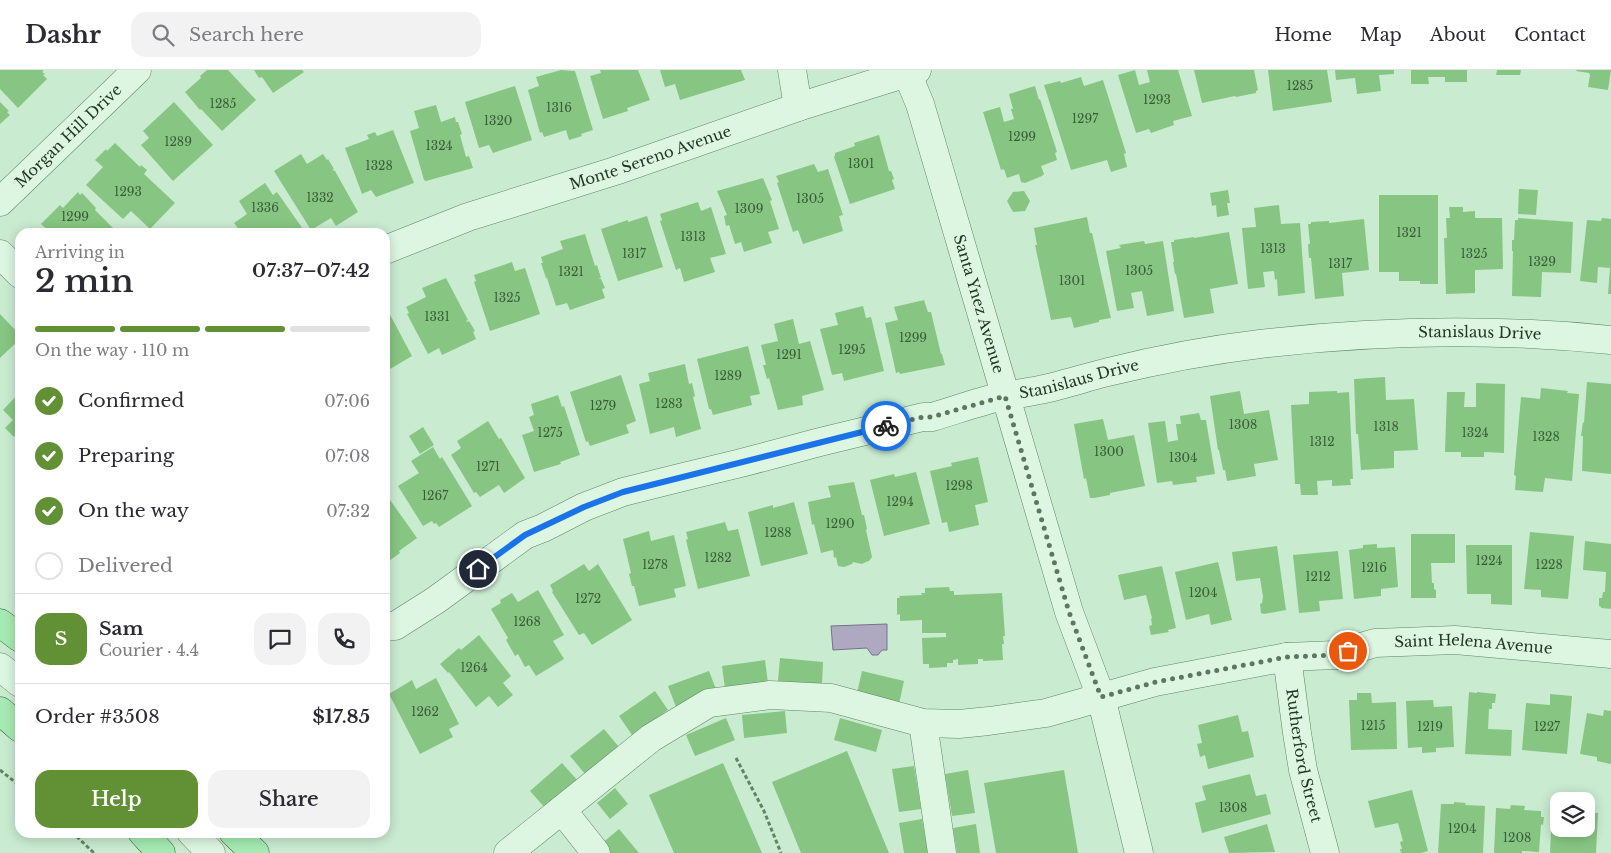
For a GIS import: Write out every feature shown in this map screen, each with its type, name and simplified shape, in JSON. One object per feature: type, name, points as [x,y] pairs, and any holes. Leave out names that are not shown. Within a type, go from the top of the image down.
[{"type":"main road","points":[[0,623],[15,634]]},
{"type":"main road","points":[[0,711],[15,724]]},
{"type":"main road","points":[[147,838],[161,853]]},
{"type":"main road","points":[[239,838],[255,853]]},
{"type":"street","name":"Morgan Hill Drive","points":[[0,202],[137,70]]},
{"type":"street","points":[[792,70],[798,107]]},
{"type":"street","name":"Monte Sereno Avenue","points":[[390,248],[468,217],[615,171],[798,107],[912,72]]},
{"type":"street","name":"Santa Ynez Avenue","points":[[912,72],[1069,612],[1101,697],[1140,853]]},
{"type":"street","points":[[0,254],[15,269]]},
{"type":"street","name":"Stanislaus Drive","points":[[390,626],[395,626],[436,600],[525,535],[584,507],[623,492],[923,417],[932,417],[1005,396],[1035,392],[1109,372],[1184,356],[1259,344],[1335,336],[1412,332],[1488,332],[1565,335],[1611,340]]},
{"type":"street","name":"Saint Helena Avenue","points":[[508,853],[651,738],[709,703],[770,694],[831,698],[923,723],[959,724],[1046,713],[1156,682],[1287,657],[1335,655],[1375,643],[1455,640],[1611,654]]},
{"type":"street","name":"Rutherford Street","points":[[1287,657],[1304,770],[1325,853]]},
{"type":"street","points":[[0,667],[15,679]]},
{"type":"street","points":[[923,723],[942,853]]},
{"type":"street","points":[[562,810],[596,853]]},
{"type":"street","points":[[197,838],[211,853]]},
{"type":"path","points":[[736,758],[764,811],[781,853]]},
{"type":"path","points":[[0,770],[15,782]]},
{"type":"path","points":[[78,838],[94,853]]},
{"type":"shaded area","points":[[887,624],[887,650],[882,650],[878,655],[872,655],[867,648],[833,650],[831,626]]},
{"type":"building","points":[[0,70],[44,70],[42,72],[45,74],[43,75],[47,79],[18,108],[0,89]]},
{"type":"building","points":[[207,70],[228,70],[256,100],[222,131],[200,110],[185,92]]},
{"type":"building","points":[[254,70],[302,70],[304,72],[273,93],[262,77],[259,78]]},
{"type":"building","points":[[561,70],[575,71],[593,130],[569,140],[566,130],[544,137],[542,132],[540,133],[528,90],[539,86],[536,77]]},
{"type":"building","points":[[600,70],[638,70],[650,100],[627,108],[628,111],[603,119],[590,76],[601,73]]},
{"type":"building","points":[[660,70],[741,70],[745,80],[680,100],[675,84],[665,87]]},
{"type":"building","points":[[1135,70],[1139,85],[1150,82],[1147,70],[1178,70],[1192,116],[1173,121],[1174,125],[1151,133],[1149,129],[1136,133],[1118,75]]},
{"type":"building","points":[[1194,70],[1254,70],[1258,90],[1256,93],[1202,103]]},
{"type":"building","points":[[1268,70],[1327,70],[1332,102],[1273,111]]},
{"type":"building","points":[[1335,70],[1394,70],[1394,74],[1379,75],[1381,91],[1357,94],[1355,78],[1336,80]]},
{"type":"building","points":[[1411,70],[1467,70],[1467,82],[1445,82],[1445,77],[1428,77],[1429,84],[1411,84]]},
{"type":"building","points":[[1497,70],[1521,70],[1520,75],[1496,75]]},
{"type":"building","points":[[1577,70],[1611,70],[1608,90],[1588,87],[1589,73]]},
{"type":"building","points":[[1081,77],[1084,86],[1103,80],[1126,153],[1124,154],[1127,167],[1111,172],[1107,160],[1071,170],[1044,85],[1060,81],[1061,83]]},
{"type":"building","points":[[515,86],[532,140],[493,153],[489,145],[479,148],[465,102]]},
{"type":"building","points":[[1035,86],[1057,152],[1055,153],[1057,160],[1041,166],[1044,174],[1025,183],[1021,182],[1019,174],[1007,178],[1004,169],[1001,170],[983,112],[1000,107],[1004,122],[1014,119],[1009,94]]},
{"type":"building","points":[[0,102],[9,111],[7,112],[10,115],[0,124]]},
{"type":"building","points":[[174,102],[213,145],[173,181],[141,145],[149,138],[143,131]]},
{"type":"building","points":[[436,105],[441,122],[455,117],[456,122],[458,122],[466,157],[469,156],[473,168],[426,181],[424,180],[410,131],[419,128],[414,111]]},
{"type":"building","points":[[393,130],[414,183],[376,197],[371,190],[362,194],[345,148],[369,139],[367,135],[375,132],[377,136]]},
{"type":"building","points":[[879,135],[889,171],[891,171],[894,179],[892,180],[895,189],[850,204],[834,157],[835,153],[855,146],[854,143]]},
{"type":"building","points":[[115,143],[140,167],[141,165],[147,170],[144,174],[175,203],[151,228],[131,211],[123,219],[86,185],[103,167],[95,160],[106,149],[107,151]]},
{"type":"building","points":[[301,154],[307,164],[323,154],[328,159],[334,169],[332,170],[335,171],[358,212],[336,226],[331,218],[314,228],[310,228],[274,171]]},
{"type":"building","points":[[814,164],[818,172],[828,169],[843,215],[839,216],[843,231],[803,244],[798,230],[793,232],[776,176]]},
{"type":"building","points":[[763,178],[772,200],[770,201],[779,229],[768,232],[772,243],[744,252],[741,242],[735,244],[729,225],[726,226],[724,216],[727,215],[717,191]]},
{"type":"building","points":[[265,183],[273,195],[277,192],[302,228],[238,228],[234,223],[247,214],[239,201]]},
{"type":"building","points":[[1519,189],[1538,190],[1536,215],[1518,214]]},
{"type":"building","points":[[1228,190],[1230,203],[1227,203],[1229,215],[1217,217],[1216,205],[1212,206],[1210,193]]},
{"type":"building","points":[[1024,191],[1030,201],[1025,211],[1013,212],[1007,201],[1013,192]]},
{"type":"building","points":[[78,192],[80,195],[82,193],[96,208],[95,210],[113,228],[46,228],[41,224],[60,205],[63,208]]},
{"type":"building","points":[[1379,195],[1438,195],[1438,284],[1420,284],[1420,281],[1399,281],[1399,272],[1379,272]]},
{"type":"building","points":[[698,202],[701,211],[711,207],[726,254],[710,258],[715,272],[684,282],[680,268],[676,270],[660,221],[662,220],[660,214]]},
{"type":"building","points":[[1279,205],[1281,224],[1300,223],[1305,293],[1278,296],[1277,279],[1275,280],[1274,271],[1263,272],[1265,287],[1248,289],[1242,228],[1256,227],[1254,208]]},
{"type":"building","points":[[1449,207],[1463,207],[1463,212],[1475,211],[1475,218],[1502,218],[1503,269],[1475,270],[1475,293],[1446,294],[1444,238],[1447,238],[1446,218],[1450,218]]},
{"type":"building","points":[[647,216],[663,267],[618,281],[601,229]]},
{"type":"building","points":[[1087,217],[1111,318],[1074,328],[1071,317],[1051,320],[1035,245],[1037,245],[1034,228]]},
{"type":"building","points":[[1518,218],[1573,222],[1571,273],[1542,272],[1541,297],[1512,296],[1512,240],[1514,240],[1515,220],[1518,220]]},
{"type":"building","points":[[1602,218],[1611,219],[1611,294],[1608,294],[1610,268],[1598,267],[1597,283],[1580,281],[1587,220],[1601,221]]},
{"type":"building","points":[[1364,219],[1369,270],[1342,273],[1344,296],[1315,299],[1311,258],[1309,258],[1308,224],[1311,224],[1311,222],[1329,221],[1329,223]]},
{"type":"building","points":[[1229,232],[1238,284],[1210,289],[1214,313],[1184,318],[1171,242]]},
{"type":"building","points":[[585,234],[595,266],[597,265],[601,278],[598,279],[601,279],[605,288],[602,289],[605,298],[570,310],[567,303],[556,306],[541,263],[543,263],[541,257],[563,249],[560,241]]},
{"type":"building","points":[[1144,241],[1145,244],[1163,241],[1174,311],[1147,316],[1142,291],[1131,293],[1134,308],[1117,311],[1106,251],[1121,248],[1119,245]]},
{"type":"building","points":[[512,262],[515,271],[525,268],[540,314],[490,331],[474,282],[476,281],[474,275]]},
{"type":"building","points":[[446,278],[468,320],[466,321],[469,321],[475,331],[473,332],[476,339],[442,355],[439,348],[428,354],[407,314],[409,313],[406,307],[426,297],[422,288]]},
{"type":"building","points":[[924,300],[928,312],[931,312],[945,365],[900,374],[899,372],[896,373],[885,323],[898,320],[894,307]]},
{"type":"building","points":[[863,306],[866,318],[871,317],[884,371],[844,381],[842,373],[832,375],[820,329],[838,325],[835,313]]},
{"type":"building","points":[[0,314],[15,330],[15,344],[0,358]]},
{"type":"building","points":[[390,315],[412,356],[390,369]]},
{"type":"building","points":[[793,319],[799,344],[810,341],[824,390],[802,396],[803,405],[778,410],[769,378],[767,379],[763,365],[766,365],[761,345],[778,341],[774,324]]},
{"type":"building","points":[[748,346],[760,394],[750,396],[752,405],[713,415],[711,409],[709,409],[697,359]]},
{"type":"building","points":[[685,364],[689,384],[692,383],[695,396],[693,397],[701,429],[676,437],[674,427],[650,434],[639,384],[650,381],[648,373]]},
{"type":"building","points":[[621,375],[636,421],[626,425],[629,433],[590,446],[588,441],[586,442],[570,392]]},
{"type":"building","points":[[1385,377],[1386,400],[1414,399],[1418,450],[1394,451],[1394,468],[1361,470],[1358,434],[1356,434],[1354,379]]},
{"type":"building","points":[[1587,382],[1611,384],[1611,474],[1582,471],[1583,436],[1581,436],[1584,423]]},
{"type":"building","points":[[1476,383],[1505,384],[1504,453],[1484,452],[1484,457],[1461,457],[1461,452],[1445,452],[1447,392],[1465,392],[1464,407],[1476,407]]},
{"type":"building","points":[[1541,388],[1579,394],[1572,481],[1545,478],[1543,492],[1515,490],[1516,476],[1514,475],[1521,397],[1540,399]]},
{"type":"building","points":[[1240,391],[1244,414],[1269,410],[1278,460],[1254,464],[1256,476],[1227,481],[1218,450],[1210,396]]},
{"type":"building","points":[[1337,391],[1337,393],[1349,392],[1353,479],[1350,479],[1351,485],[1332,486],[1332,480],[1317,481],[1318,495],[1301,495],[1300,484],[1295,484],[1291,405],[1309,404],[1309,392]]},
{"type":"building","points":[[558,395],[562,407],[564,406],[580,455],[560,462],[561,464],[534,472],[522,435],[534,431],[529,417],[534,415],[531,404]]},
{"type":"building","points":[[15,397],[14,437],[5,428],[13,420],[3,410]]},
{"type":"building","points":[[1199,413],[1201,420],[1206,420],[1215,474],[1196,477],[1197,482],[1173,485],[1172,481],[1157,483],[1148,423],[1165,421],[1168,442],[1178,440],[1176,424],[1181,424],[1180,416]]},
{"type":"building","points":[[1103,419],[1108,440],[1134,435],[1145,486],[1090,498],[1086,478],[1084,479],[1074,424]]},
{"type":"building","points":[[488,421],[499,439],[501,438],[525,478],[504,493],[499,485],[480,497],[476,492],[474,493],[451,455],[461,448],[457,441]]},
{"type":"building","points":[[423,427],[434,445],[420,454],[409,436]]},
{"type":"building","points":[[433,447],[440,459],[442,457],[472,506],[439,527],[432,521],[423,526],[398,486],[419,473],[411,461]]},
{"type":"building","points":[[978,457],[988,502],[975,505],[979,525],[949,532],[947,522],[942,523],[930,471],[952,466],[951,463]]},
{"type":"building","points":[[916,472],[930,524],[884,536],[870,480],[894,474],[895,477]]},
{"type":"building","points":[[854,482],[862,515],[864,515],[872,557],[869,561],[862,564],[853,562],[844,567],[838,566],[833,550],[821,553],[814,524],[812,525],[808,502],[831,497],[828,486]]},
{"type":"building","points":[[390,500],[417,538],[399,551],[400,553],[390,560]]},
{"type":"building","points":[[794,502],[808,554],[761,566],[748,512],[773,505],[773,508]]},
{"type":"building","points":[[725,522],[728,531],[738,529],[750,576],[698,589],[686,540],[688,539],[686,532]]},
{"type":"building","points":[[649,531],[651,541],[674,535],[686,586],[674,589],[676,597],[639,606],[629,574],[631,573],[623,539]]},
{"type":"building","points":[[1530,532],[1574,536],[1568,599],[1541,597],[1541,590],[1524,589]]},
{"type":"building","points":[[1411,534],[1455,534],[1455,563],[1431,563],[1432,583],[1434,583],[1434,589],[1436,590],[1436,598],[1411,598]]},
{"type":"building","points":[[1585,541],[1611,544],[1611,609],[1599,606],[1599,598],[1602,598],[1603,592],[1605,592],[1606,572],[1583,570]]},
{"type":"building","points":[[1377,544],[1377,548],[1395,547],[1398,587],[1381,589],[1381,596],[1354,599],[1349,550],[1363,548],[1363,545]]},
{"type":"building","points":[[1466,545],[1512,545],[1512,605],[1491,604],[1491,594],[1467,594]]},
{"type":"building","points":[[1277,546],[1286,610],[1264,614],[1261,613],[1260,604],[1263,597],[1260,578],[1236,581],[1232,552]]},
{"type":"building","points":[[1338,551],[1343,599],[1319,601],[1320,611],[1299,613],[1293,555]]},
{"type":"building","points":[[1218,562],[1232,620],[1211,625],[1209,614],[1186,620],[1175,572]]},
{"type":"building","points":[[584,564],[589,571],[598,564],[632,620],[592,645],[584,633],[579,635],[552,592],[550,585]]},
{"type":"building","points":[[1162,566],[1176,628],[1168,630],[1169,632],[1151,635],[1149,626],[1152,625],[1152,618],[1146,595],[1124,600],[1118,575]]},
{"type":"building","points":[[949,587],[950,591],[954,591],[954,595],[1002,593],[1005,636],[1003,636],[1004,644],[1002,644],[1003,660],[983,661],[983,659],[978,659],[978,664],[958,665],[958,659],[953,660],[953,663],[947,663],[947,667],[929,668],[929,664],[923,664],[922,638],[946,637],[946,633],[922,633],[922,620],[900,621],[900,614],[897,615],[897,598],[900,598],[899,596],[922,595],[921,593],[925,593],[925,588]]},
{"type":"building","points":[[538,590],[564,635],[553,641],[564,659],[536,676],[529,665],[525,667],[518,654],[515,656],[506,640],[508,638],[491,609],[501,603],[500,600],[512,593],[518,602]]},
{"type":"building","points":[[479,635],[511,676],[503,683],[513,695],[498,707],[489,696],[476,707],[449,672],[440,664],[459,648],[461,650]]},
{"type":"building","points":[[780,658],[823,662],[822,685],[778,681]]},
{"type":"building","points":[[765,660],[768,683],[725,689],[722,666]]},
{"type":"building","points":[[709,671],[717,692],[676,707],[668,686]]},
{"type":"building","points":[[862,671],[904,681],[899,704],[857,693]]},
{"type":"building","points":[[436,678],[459,724],[449,729],[453,737],[420,754],[390,696],[390,693],[412,680],[416,689]]},
{"type":"building","points":[[655,691],[668,710],[632,735],[619,716]]},
{"type":"building","points":[[1469,692],[1496,694],[1495,703],[1492,703],[1492,709],[1489,709],[1488,729],[1512,730],[1511,756],[1465,754]]},
{"type":"building","points":[[1357,693],[1371,693],[1372,703],[1396,702],[1397,749],[1351,750],[1349,700],[1357,700]]},
{"type":"building","points":[[1550,694],[1572,696],[1567,754],[1522,750],[1526,703],[1550,705]]},
{"type":"building","points":[[1433,700],[1434,707],[1452,706],[1454,747],[1436,748],[1436,752],[1422,753],[1422,747],[1408,748],[1406,701]]},
{"type":"building","points":[[1604,710],[1611,711],[1611,764],[1597,761],[1597,757],[1580,754],[1587,713],[1603,716]]},
{"type":"building","points":[[785,711],[787,733],[744,738],[742,715]]},
{"type":"building","points":[[1238,715],[1242,732],[1248,731],[1254,757],[1208,769],[1205,755],[1200,757],[1197,744],[1202,743],[1198,725]]},
{"type":"building","points":[[726,718],[735,740],[695,756],[686,735]]},
{"type":"building","points":[[840,718],[882,730],[876,752],[834,740]]},
{"type":"building","points":[[604,729],[619,747],[585,774],[570,756]]},
{"type":"building","points":[[847,751],[889,853],[801,853],[772,782]]},
{"type":"building","points":[[562,763],[578,781],[545,808],[530,791]]},
{"type":"building","points":[[723,763],[762,853],[674,853],[649,795]]},
{"type":"building","points":[[914,766],[921,809],[899,812],[892,769]]},
{"type":"building","points":[[968,770],[975,813],[952,816],[945,774]]},
{"type":"building","points":[[1064,770],[1078,853],[996,853],[984,783]]},
{"type":"building","points":[[1250,774],[1256,796],[1266,794],[1271,814],[1202,833],[1195,803],[1206,800],[1202,786]]},
{"type":"building","points":[[615,788],[628,804],[610,819],[597,803]]},
{"type":"building","points":[[1412,790],[1428,851],[1401,853],[1400,842],[1403,841],[1398,823],[1375,828],[1368,801]]},
{"type":"building","points":[[1454,802],[1466,803],[1465,805],[1485,806],[1483,853],[1438,853],[1441,804],[1454,804]]},
{"type":"building","points":[[1511,805],[1525,806],[1524,810],[1541,811],[1541,817],[1544,817],[1543,825],[1541,824],[1539,852],[1494,853],[1496,808],[1510,809]]},
{"type":"building","points":[[1595,813],[1598,813],[1596,853],[1550,853],[1551,837],[1595,837]]},
{"type":"building","points":[[922,819],[928,853],[904,853],[899,823]]},
{"type":"building","points":[[976,824],[980,853],[957,853],[953,828]]},
{"type":"building","points":[[1267,824],[1275,852],[1229,853],[1224,837]]},
{"type":"building","points":[[619,829],[639,853],[608,853],[601,844]]},
{"type":"way so far","points":[[886,426],[923,417],[932,417],[1005,396],[1069,612],[1101,697],[1156,682],[1287,657],[1335,655],[1348,651]]},
{"type":"route","points":[[478,569],[525,535],[584,507],[623,492],[886,426]]}]
